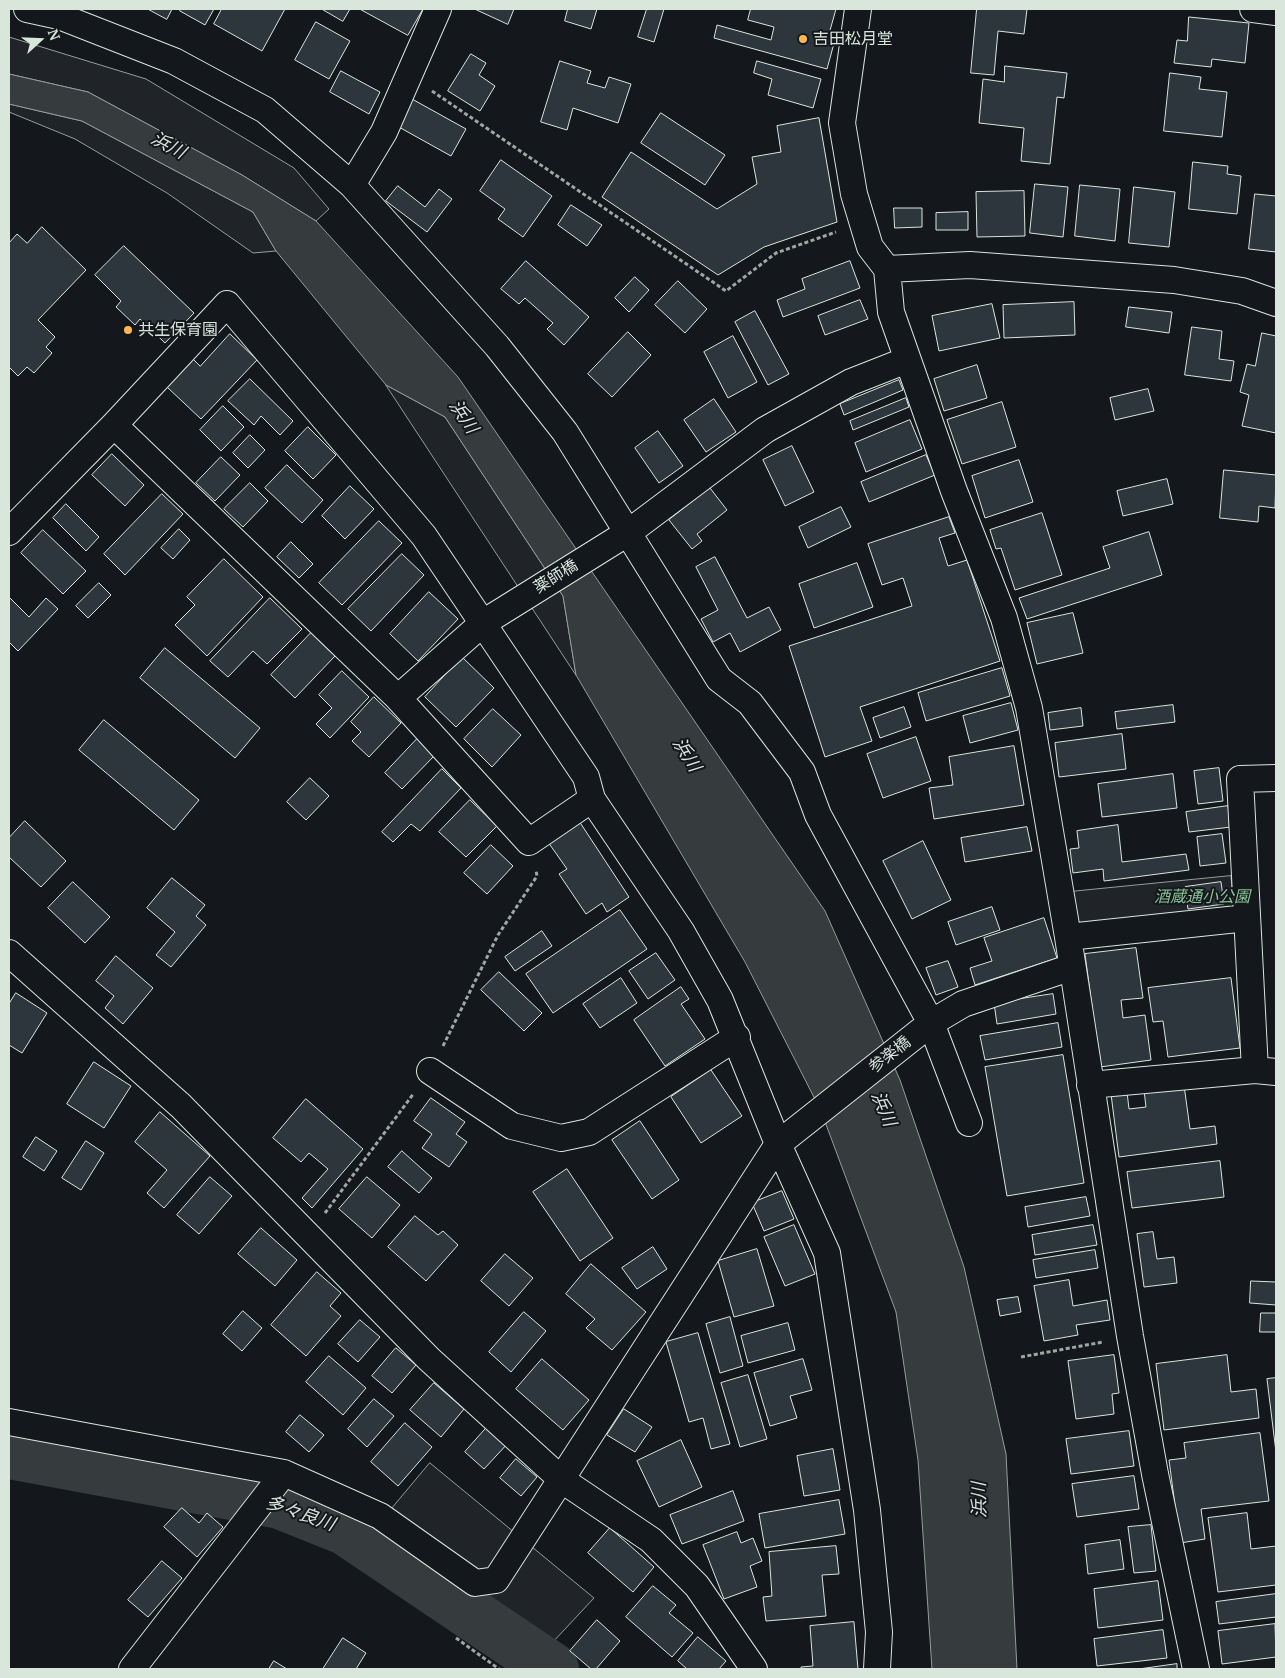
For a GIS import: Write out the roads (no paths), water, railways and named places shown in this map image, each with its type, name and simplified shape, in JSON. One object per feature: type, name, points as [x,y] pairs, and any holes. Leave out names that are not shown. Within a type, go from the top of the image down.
[{"type":"street","points":[[27,9],[60,16],[174,61],[265,110],[352,184],[497,346],[565,432],[719,679],[750,703],[802,772],[818,815],[931,1023],[970,1123]]},
{"type":"street","points":[[352,184],[384,132],[438,9]]},
{"type":"street","points":[[858,9],[842,123],[854,194],[870,247],[887,269],[891,312],[1006,627],[1029,708],[1068,937],[1130,1336],[1196,1669]]},
{"type":"street","points":[[1253,9],[1276,12]]},
{"type":"street","points":[[887,269],[970,266],[1174,280],[1242,291],[1276,303]]},
{"type":"street","points":[[9,532],[114,425],[227,304],[424,536],[586,777],[592,799],[681,931],[720,1000],[737,1037],[778,1144],[827,1253],[867,1510],[878,1632],[877,1669]]},
{"type":"street","name":"薬師橋","points":[[398,698],[483,623],[629,532],[765,430],[851,382],[907,360]]},
{"type":"street","points":[[114,425],[398,698],[529,842],[592,799]]},
{"type":"street","points":[[1090,1085],[1266,1071],[1247,918],[1240,779],[1276,778]]},
{"type":"street","points":[[1068,937],[1247,918]]},
{"type":"street","points":[[9,953],[181,1106],[429,1360],[562,1480],[651,1540],[697,1586],[754,1669]]},
{"type":"street","name":"参楽橋","points":[[9,1422],[284,1473],[380,1516],[475,1583],[496,1580],[562,1480],[626,1376],[778,1144],[931,1023],[963,1004],[1072,967]]},
{"type":"street","points":[[430,1071],[512,1126],[561,1138],[588,1132],[737,1037]]},
{"type":"street","points":[[132,1669],[284,1473]]},
{"type":"water","name":"浜川","points":[[9,74],[88,92],[242,175],[316,221],[458,377],[825,911],[900,1080],[964,1267],[1006,1454],[1017,1669],[932,1669],[918,1460],[896,1312],[821,1111],[745,962],[576,675],[563,596],[445,417],[386,385],[276,251],[253,212],[82,121],[9,104]]},
{"type":"waterway","name":"多々良川","points":[[9,1453],[280,1503],[345,1529],[553,1669]]},
{"type":"place","name":"吉田松月堂","points":[[803,39]]},
{"type":"place","name":"共生保育園","points":[[128,330]]},
{"type":"park label","name":"酒蔵通小公園","points":[[1202,897]]}]
